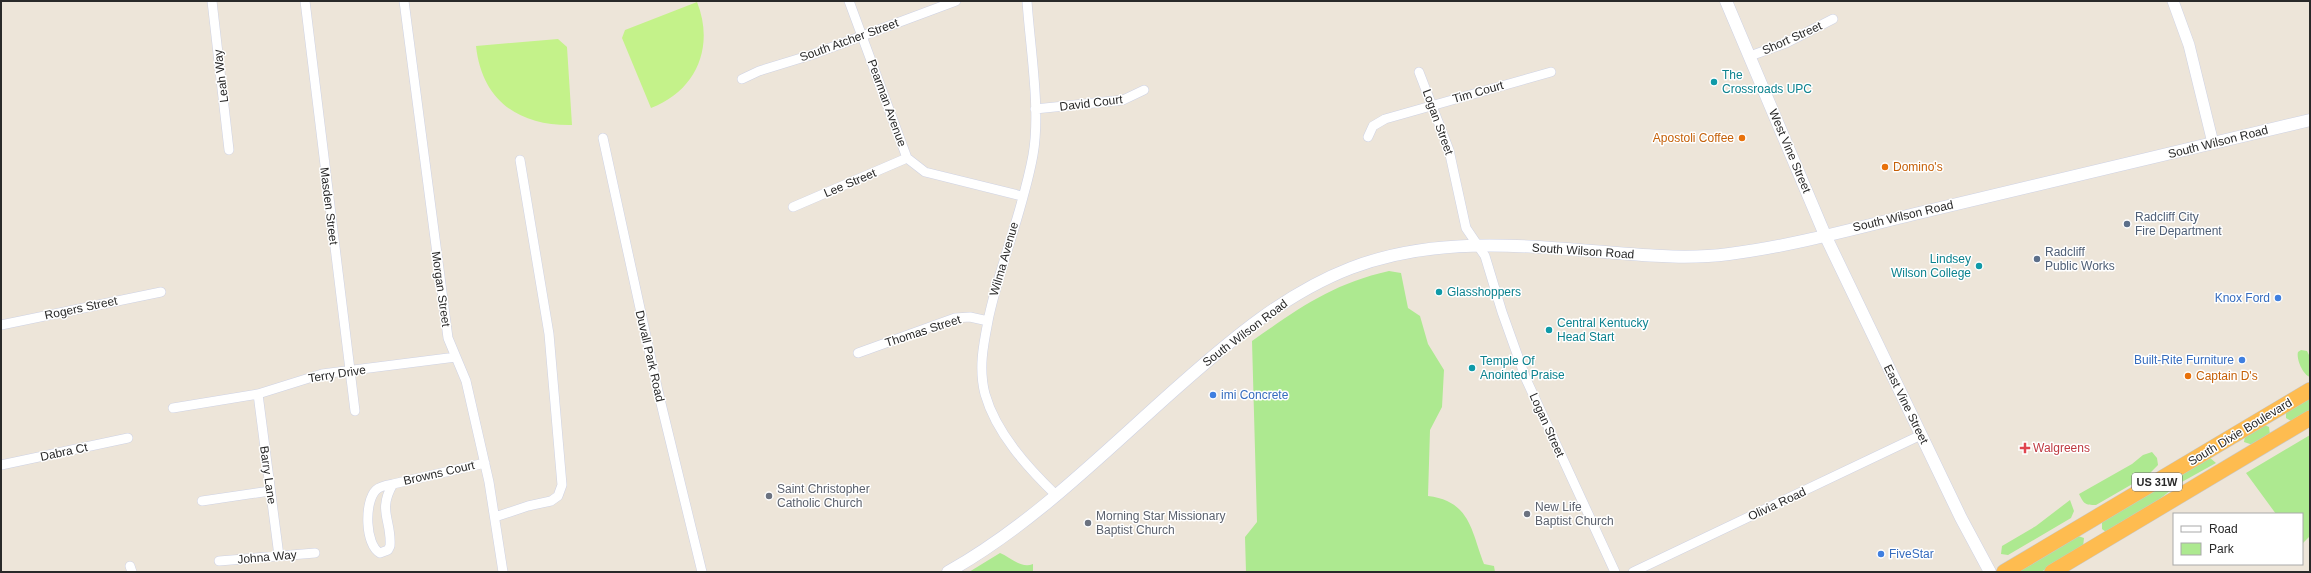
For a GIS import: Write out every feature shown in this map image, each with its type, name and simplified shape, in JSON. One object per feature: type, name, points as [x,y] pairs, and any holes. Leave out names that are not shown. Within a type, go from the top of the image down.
[{"type":"highway","name":"South Dixie Boulevard","points":[[2004,572],[2310,390]]},
{"type":"highway","name":"South Dixie Boulevard","points":[[2052,572],[2310,418]]},
{"type":"main road","name":"West Vine Street","points":[[1726,1],[1825,235]]},
{"type":"main road","name":"South Wilson Road","points":[[948,572],[1010,534],[1229,343],[1297,294],[1344,271],[1372,261],[1424,249],[1477,245],[1516,246],[1666,256],[1710,256],[1762,249],[2310,120]]},
{"type":"main road","name":"East Vine Street","points":[[1825,235],[1921,435],[1990,572]]},
{"type":"street","name":"Leah Way","points":[[212,1],[229,150]]},
{"type":"street","name":"Masden Street","points":[[305,1],[355,411]]},
{"type":"street","name":"Morgan Street","points":[[404,1],[447,330],[450,345],[466,381],[495,517],[503,572]]},
{"type":"street","name":"Pearman Avenue","points":[[849,1],[907,158],[925,172],[1022,196]]},
{"type":"street","name":"South Atcher Street","points":[[742,78],[863,36],[956,1]]},
{"type":"street","name":"Wilma Avenue","points":[[1027,1],[1035,109],[1034,148],[995,291],[982,357],[986,395],[1009,440],[1040,480],[1056,495]]},
{"type":"street","points":[[2173,1],[2189,45],[2213,143]]},
{"type":"street","name":"Short Street","points":[[1750,56],[1786,43],[1834,19]]},
{"type":"street","name":"Logan Street","points":[[1419,72],[1449,150],[1466,228],[1485,256],[1504,319],[1526,379],[1615,572]]},
{"type":"street","name":"Tim Court","points":[[1368,137],[1373,126],[1378,122],[1432,105],[1551,72]]},
{"type":"street","name":"David Court","points":[[1035,109],[1124,100],[1144,90]]},
{"type":"street","name":"Duvall Park Road","points":[[603,138],[658,391],[702,572]]},
{"type":"street","name":"Lee Street","points":[[793,207],[907,158]]},
{"type":"street","points":[[495,517],[528,506],[551,501],[558,496],[562,485],[549,334],[520,160]]},
{"type":"street","name":"Rogers Street","points":[[1,325],[161,292]]},
{"type":"street","name":"Thomas Street","points":[[858,353],[955,318],[970,317],[988,321]]},
{"type":"street","name":"Terry Drive","points":[[173,408],[258,394],[315,376],[456,357]]},
{"type":"street","name":"Barry Lane","points":[[258,394],[279,556]]},
{"type":"street","name":"Olivia Road","points":[[1633,572],[1921,435]]},
{"type":"street","name":"Dabra Ct","points":[[1,465],[128,438]]},
{"type":"street","name":"Browns Court","points":[[393,484],[385,496],[384,506],[390,546],[388,550],[380,553],[375,551],[370,540],[368,511],[370,497],[380,487],[393,484],[484,463]]},
{"type":"street","points":[[202,501],[270,491]]},
{"type":"street","name":"Johna Way","points":[[219,561],[315,552]]},
{"type":"green space","points":[[697,2],[702,19],[704,35],[698,66],[680,91],[651,108],[622,38],[625,30]]},
{"type":"green space","points":[[558,39],[567,47],[572,125],[535,121],[520,115],[506,106],[495,95],[486,82],[480,65],[476,46]]},
{"type":"green space","points":[[1389,271],[1401,273],[1408,308],[1420,316],[1428,344],[1444,370],[1442,407],[1430,430],[1428,496],[1442,499],[1453,504],[1461,511],[1472,529],[1484,564],[1494,566],[1495,572],[1246,572],[1245,537],[1257,522],[1252,341],[1317,298],[1350,283]]},
{"type":"green space","points":[[2301,350],[2307,351],[2310,357],[2310,377],[2307,376],[2299,362],[2298,352]]},
{"type":"green space","points":[[2310,396],[2310,411],[2291,421],[2286,418],[2286,411]]},
{"type":"green space","points":[[2263,424],[2269,427],[2270,435],[2253,445],[2244,442],[2245,436]]},
{"type":"green space","points":[[2310,435],[2310,536],[2303,543],[2303,513],[2275,513],[2246,473]]},
{"type":"green space","points":[[2152,452],[2157,458],[2158,465],[2148,475],[2096,505],[2089,505],[2082,500],[2079,494],[2132,464],[2143,455]]},
{"type":"green space","points":[[2209,457],[2216,463],[2180,483],[2152,505],[2106,532],[2102,529],[2102,522]]},
{"type":"green space","points":[[2070,500],[2074,511],[2071,518],[2008,555],[2001,554],[2002,546],[2036,526]]},
{"type":"green space","points":[[2078,536],[2084,538],[2083,547],[2041,572],[2017,572]]},
{"type":"green space","points":[[1000,553],[1020,564],[1033,564],[1033,572],[969,572]]},
{"type":"place","name":"The Crossroads UPC","points":[[1714,82]]},
{"type":"place","name":"Apostoli Coffee","points":[[1742,138]]},
{"type":"place","name":"Domino's","points":[[1885,167]]},
{"type":"place","name":"Radcliff City Fire Department","points":[[2127,224]]},
{"type":"place","name":"Radcliff Public Works","points":[[2037,259]]},
{"type":"place","name":"Lindsey Wilson College","points":[[1979,266]]},
{"type":"place","name":"Glasshoppers","points":[[1439,292]]},
{"type":"place","name":"Knox Ford","points":[[2278,298]]},
{"type":"place","name":"Central Kentucky Head Start","points":[[1549,330]]},
{"type":"place","name":"Built-Rite Furniture","points":[[2242,360]]},
{"type":"place","name":"Temple Of Anointed Praise","points":[[1472,368]]},
{"type":"place","name":"Captain D's","points":[[2188,376]]},
{"type":"place","name":"imi Concrete","points":[[1213,395]]},
{"type":"place","name":"Walgreens","points":[[2025,448]]},
{"type":"place","name":"Saint Christopher Catholic Church","points":[[769,496]]},
{"type":"place","name":"New Life Baptist Church","points":[[1527,514]]},
{"type":"place","name":"Morning Star Missionary Baptist Church","points":[[1088,523]]},
{"type":"place","name":"FiveStar","points":[[1881,554]]}]
